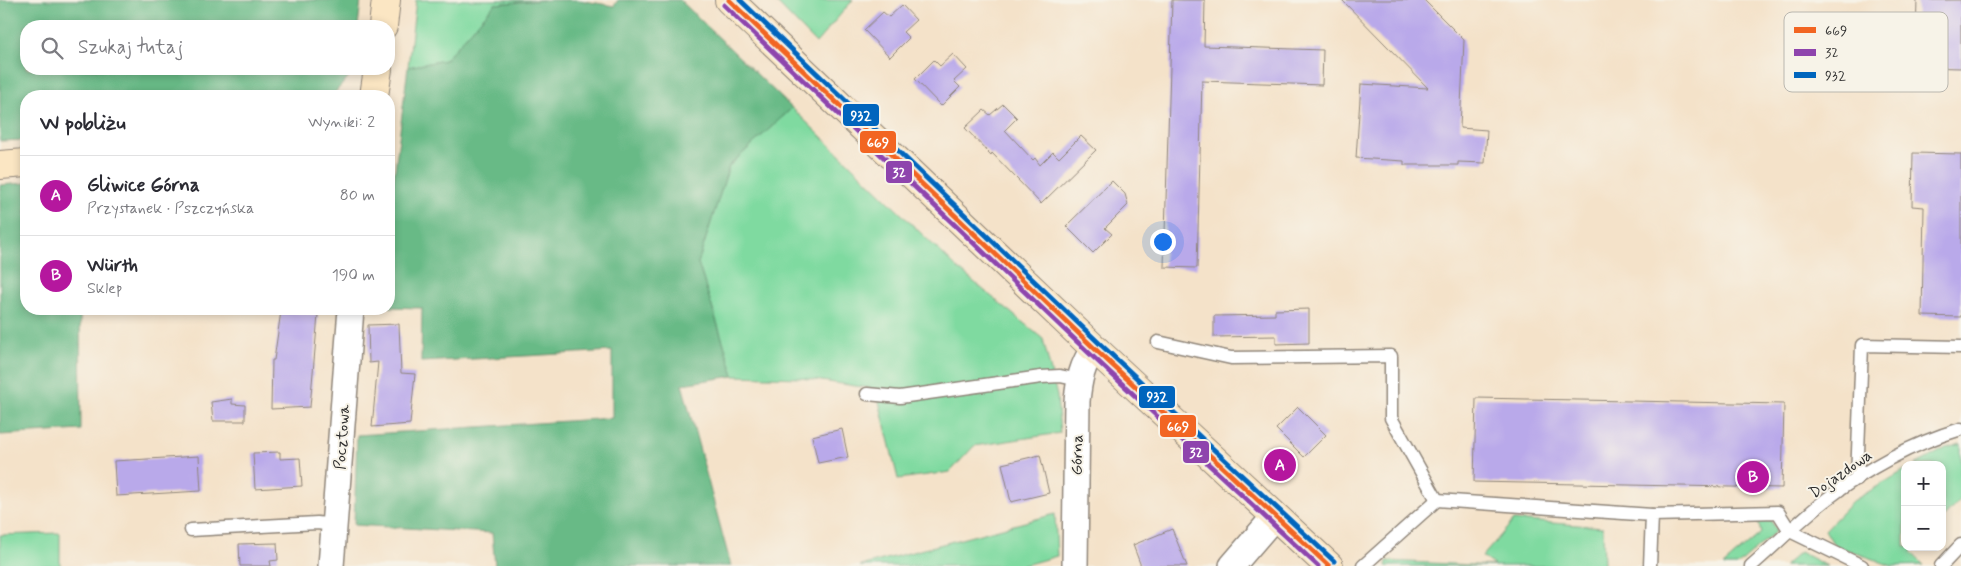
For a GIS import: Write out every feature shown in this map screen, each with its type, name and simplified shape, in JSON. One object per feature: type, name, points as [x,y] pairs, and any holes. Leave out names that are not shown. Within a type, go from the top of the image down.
[{"type":"main road","points":[[384,20],[386,0]]},
{"type":"main road","points":[[729,0],[1094,348],[1329,566]]},
{"type":"main road","points":[[375,90],[377,75]]},
{"type":"main road","points":[[0,165],[20,163]]},
{"type":"street","name":"Pocztowa","points":[[331,566],[351,315]]},
{"type":"street","name":"Górna","points":[[1073,565],[1079,380],[1084,362],[1094,348]]},
{"type":"street","points":[[1232,566],[1275,516]]},
{"type":"lane","points":[[1158,342],[1231,358],[1391,356],[1390,418],[1437,500]]},
{"type":"lane","points":[[1856,479],[1862,345],[1961,348]]},
{"type":"lane","points":[[867,394],[900,397],[1041,377],[1060,376],[1079,380]]},
{"type":"lane","name":"Dojazdowa","points":[[1751,566],[1823,502],[1877,465],[1930,438],[1961,429]]},
{"type":"lane","points":[[1363,566],[1437,500],[1652,515],[1778,512],[1790,531],[1862,566]]},
{"type":"lane","points":[[1650,566],[1652,515]]},
{"type":"lane","points":[[191,530],[317,523],[334,525]]},
{"type":"lane","points":[[1941,566],[1961,545]]},
{"type":"green space","points":[[0,0],[361,0],[359,20],[20,20],[20,75],[350,75],[337,90],[20,90],[20,140],[0,141]]},
{"type":"green space","points":[[416,0],[544,0],[495,4],[445,60],[408,67]]},
{"type":"green space","points":[[544,0],[579,0],[614,6],[618,0],[680,0],[792,108],[729,166],[698,263],[734,376],[682,384],[731,566],[495,566],[492,533],[354,525],[357,435],[612,418],[612,351],[421,362],[422,308],[395,307],[395,170],[408,67],[445,60],[495,4]]},
{"type":"green space","points":[[774,0],[853,0],[816,43]]},
{"type":"green space","points":[[792,108],[957,268],[1043,339],[1057,396],[1060,433],[974,446],[950,472],[898,479],[876,389],[801,378],[734,376],[698,263],[729,166]]},
{"type":"green space","points":[[20,183],[20,315],[80,315],[81,430],[0,435],[0,185]]},
{"type":"green space","points":[[1961,444],[1961,499],[1946,515],[1946,461],[1922,461],[1946,448]]},
{"type":"green space","points":[[1901,472],[1901,551],[1912,551],[1924,565],[1892,566],[1834,545],[1825,530],[1853,501]]},
{"type":"green space","points":[[1767,512],[1776,531],[1737,566],[1723,566],[1761,533],[1757,518]]},
{"type":"green space","points":[[1055,514],[1057,556],[1021,566],[860,566]]},
{"type":"green space","points":[[1514,520],[1603,527],[1604,566],[1495,566],[1482,557]]},
{"type":"green space","points":[[60,533],[60,566],[0,566],[0,535]]},
{"type":"green space","points":[[1800,552],[1827,566],[1784,566]]},
{"type":"green space","points":[[1387,561],[1495,566],[1386,566]]},
{"type":"building","points":[[1172,0],[1205,0],[1204,46],[1323,50],[1322,85],[1202,81],[1197,268],[1164,267]]},
{"type":"building","points":[[1342,0],[1424,0],[1464,40],[1460,128],[1487,130],[1485,163],[1458,162],[1458,165],[1404,165],[1404,161],[1356,158],[1361,84],[1428,88]]},
{"type":"building","points":[[1917,0],[1961,0],[1961,68],[1948,68],[1948,12],[1917,12]]},
{"type":"building","points":[[902,5],[916,20],[903,32],[909,38],[890,57],[864,30],[883,12],[889,17]]},
{"type":"building","points":[[953,54],[967,69],[954,81],[960,87],[941,106],[915,79],[934,60],[940,66]]},
{"type":"building","points":[[1003,104],[1017,118],[1005,130],[1040,165],[1053,152],[1059,158],[1081,136],[1096,150],[1041,204],[965,128],[984,110],[990,115]]},
{"type":"building","points":[[1913,153],[1961,154],[1961,317],[1922,316],[1924,207],[1912,206]]},
{"type":"building","points":[[1112,181],[1125,194],[1128,205],[1105,228],[1112,234],[1093,253],[1066,226]]},
{"type":"building","points":[[1309,309],[1309,343],[1276,344],[1276,336],[1214,337],[1214,316],[1275,315],[1275,310]]},
{"type":"building","points":[[280,315],[318,315],[310,407],[271,409],[272,360],[274,360]]},
{"type":"building","points":[[399,324],[401,373],[415,374],[410,424],[372,427],[378,362],[369,363],[368,325]]},
{"type":"building","points":[[1476,398],[1784,404],[1782,488],[1474,482]]},
{"type":"building","points":[[232,399],[232,404],[245,405],[245,421],[213,421],[211,402]]},
{"type":"building","points":[[1298,407],[1326,435],[1304,457],[1276,429]]},
{"type":"building","points":[[842,429],[848,457],[818,463],[812,436]]},
{"type":"building","points":[[280,452],[280,459],[300,458],[302,486],[255,489],[253,453]]},
{"type":"building","points":[[1040,455],[1049,493],[1011,502],[1002,464]]},
{"type":"building","points":[[199,456],[201,491],[116,496],[114,461]]},
{"type":"building","points":[[1172,529],[1187,566],[1141,566],[1133,545]]},
{"type":"building","points":[[277,543],[278,560],[270,561],[271,566],[240,566],[239,544]]},
{"type":"transit line","name":"669","points":[[729,0],[1094,348],[1329,566]]},
{"type":"transit line","name":"932","points":[[740,0],[1099,343],[1334,561]]},
{"type":"transit line","name":"32","points":[[724,5],[1089,353],[1318,566]]},
{"type":"place","name":"Gliwice Górna","points":[[1280,465]]},
{"type":"place","name":"Würth","points":[[1753,477]]}]
